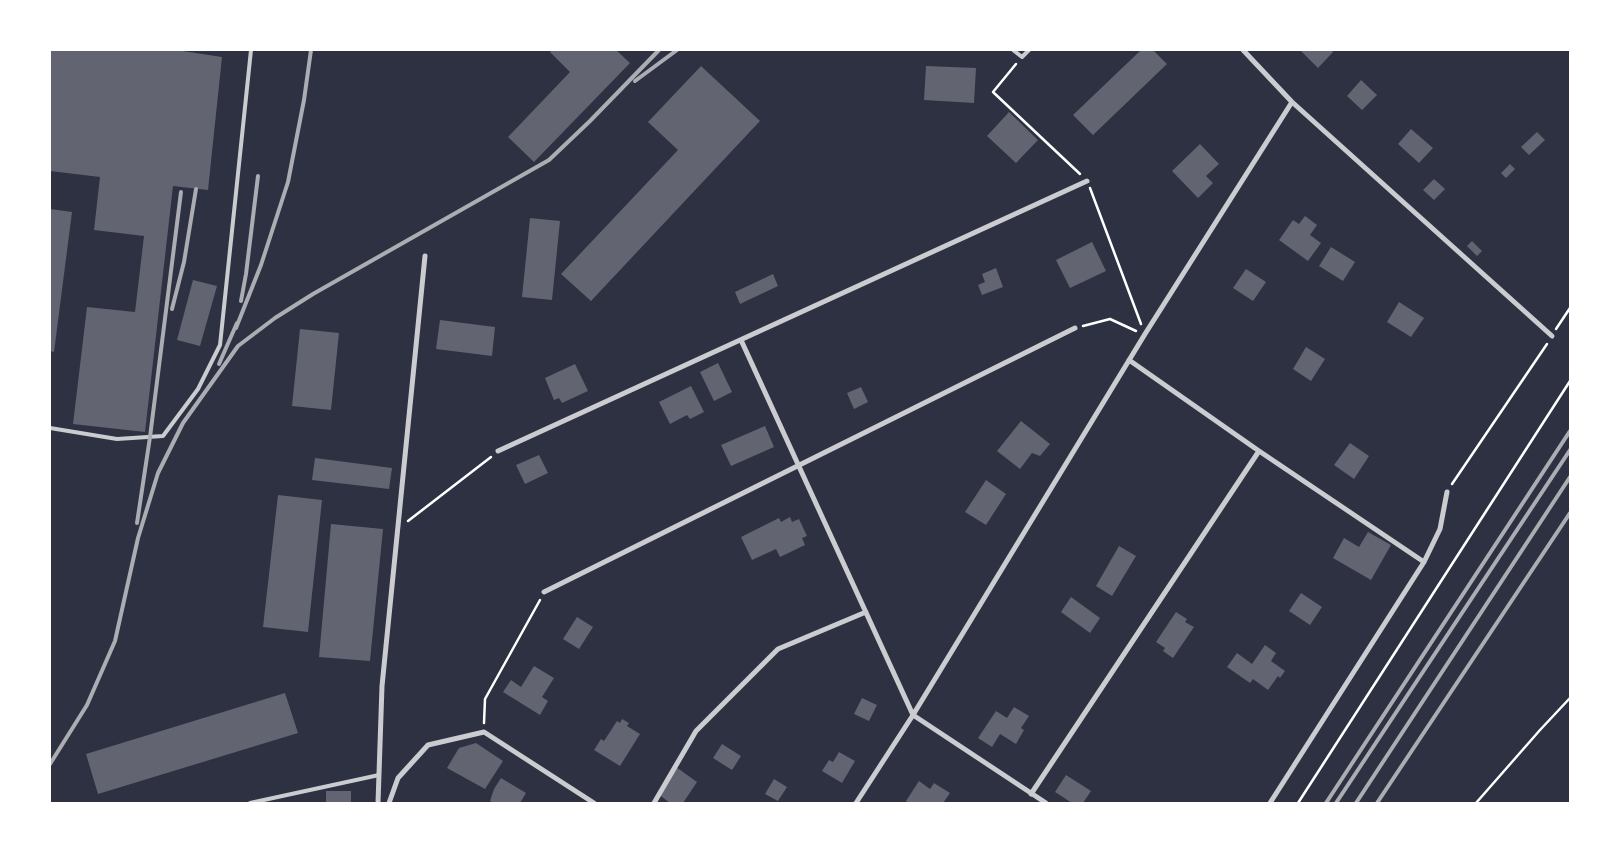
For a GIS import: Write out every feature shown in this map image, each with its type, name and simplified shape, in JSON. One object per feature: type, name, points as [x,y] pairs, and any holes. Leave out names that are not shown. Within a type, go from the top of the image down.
[{"type":"street","points":[[1243,50],[1292,102],[1552,336]]},
{"type":"street","points":[[856,803],[913,715],[1145,334],[1292,102]]},
{"type":"street","points":[[498,451],[1087,181]]},
{"type":"street","points":[[378,803],[382,686],[425,256]]},
{"type":"street","points":[[544,592],[1075,328]]},
{"type":"street","points":[[741,340],[913,715],[1046,803]]},
{"type":"street","points":[[1129,360],[1259,451],[1424,562]]},
{"type":"street","points":[[1031,794],[1259,451]]},
{"type":"street","points":[[1270,803],[1424,562],[1440,529],[1447,492]]},
{"type":"street","points":[[654,803],[696,731],[778,649],[866,612]]},
{"type":"street","points":[[389,803],[398,778],[428,745],[484,732],[594,803]]},
{"type":"lane","points":[[50,428],[117,439],[163,436],[198,389],[220,345],[251,50]]},
{"type":"lane","points":[[1012,50],[1022,57],[1029,50]]},
{"type":"lane","points":[[250,803],[379,775]]},
{"type":"path","points":[[1447,492],[1570,308]]},
{"type":"path","points":[[1075,328],[1110,319],[1145,334]]},
{"type":"path","points":[[1298,803],[1570,381]]},
{"type":"path","points":[[397,529],[498,451]]},
{"type":"path","points":[[484,732],[485,698],[544,592]]},
{"type":"path","points":[[1476,803],[1570,698]]},
{"type":"building","points":[[50,50],[176,50],[222,57],[208,190],[173,186],[145,432],[73,424],[87,307],[135,312],[144,236],[94,230],[100,177],[50,171]]},
{"type":"building","points":[[552,50],[616,50],[630,63],[534,162],[508,137],[570,72],[550,52]]},
{"type":"building","points":[[1141,50],[1153,50],[1167,64],[1093,135],[1073,115]]},
{"type":"building","points":[[1300,50],[1331,50],[1333,52],[1318,68]]},
{"type":"building","points":[[701,66],[760,121],[591,301],[561,274],[678,150],[648,122]]},
{"type":"building","points":[[926,66],[976,68],[974,103],[924,100]]},
{"type":"building","points":[[1361,80],[1377,95],[1362,110],[1347,96]]},
{"type":"building","points":[[1009,112],[1038,140],[1016,163],[987,136]]},
{"type":"building","points":[[1411,129],[1433,148],[1419,163],[1398,144]]},
{"type":"building","points":[[1537,132],[1545,140],[1529,155],[1521,147]]},
{"type":"building","points":[[1200,144],[1219,164],[1206,176],[1213,183],[1198,198],[1172,171]]},
{"type":"building","points":[[1510,164],[1515,169],[1506,178],[1501,173]]},
{"type":"building","points":[[1434,179],[1445,189],[1434,200],[1423,190]]},
{"type":"building","points":[[50,209],[72,212],[54,352],[50,351]]},
{"type":"building","points":[[1305,216],[1317,225],[1310,235],[1321,243],[1308,261],[1279,240],[1293,220],[1299,224]]},
{"type":"building","points":[[530,218],[560,221],[552,300],[522,297]]},
{"type":"building","points":[[1472,241],[1482,251],[1477,256],[1467,246]]},
{"type":"building","points":[[1092,242],[1106,271],[1070,288],[1056,260]]},
{"type":"building","points":[[1331,247],[1355,262],[1343,281],[1319,266]]},
{"type":"building","points":[[996,268],[1003,287],[982,295],[978,285],[985,282],[982,274]]},
{"type":"building","points":[[1246,269],[1266,282],[1253,301],[1233,288]]},
{"type":"building","points":[[773,274],[778,286],[740,304],[735,292]]},
{"type":"building","points":[[193,280],[217,286],[200,346],[177,340]]},
{"type":"building","points":[[1399,302],[1424,318],[1411,337],[1387,322]]},
{"type":"building","points":[[440,320],[495,327],[492,356],[436,349]]},
{"type":"building","points":[[300,329],[339,333],[331,410],[292,406]]},
{"type":"building","points":[[1306,347],[1325,359],[1311,381],[1293,369]]},
{"type":"building","points":[[718,363],[732,392],[714,401],[700,372]]},
{"type":"building","points":[[575,364],[588,391],[562,403],[559,398],[554,400],[545,378]]},
{"type":"building","points":[[691,386],[704,412],[690,419],[687,415],[670,424],[659,402]]},
{"type":"building","points":[[861,387],[868,402],[854,409],[847,393]]},
{"type":"building","points":[[1021,421],[1050,444],[1040,456],[1032,453],[1020,469],[997,451]]},
{"type":"building","points":[[765,426],[774,447],[731,466],[721,445]]},
{"type":"building","points":[[1350,443],[1369,456],[1354,479],[1334,465]]},
{"type":"building","points":[[539,455],[548,473],[525,484],[516,465]]},
{"type":"building","points":[[315,458],[392,468],[389,489],[312,480]]},
{"type":"building","points":[[986,480],[1006,494],[986,525],[965,512]]},
{"type":"building","points":[[278,495],[322,500],[308,632],[263,627]]},
{"type":"building","points":[[790,517],[792,522],[799,519],[807,536],[802,538],[805,545],[780,557],[776,549],[752,560],[741,537],[779,518],[781,522]]},
{"type":"building","points":[[331,524],[383,529],[370,661],[319,657]]},
{"type":"building","points":[[1368,532],[1391,545],[1371,580],[1333,558],[1344,538],[1359,547]]},
{"type":"building","points":[[1119,546],[1136,556],[1112,596],[1096,586]]},
{"type":"building","points":[[1301,593],[1322,607],[1310,625],[1289,611]]},
{"type":"building","points":[[1071,597],[1100,618],[1090,633],[1061,612]]},
{"type":"building","points":[[1176,612],[1187,619],[1185,622],[1194,627],[1173,658],[1163,651],[1165,648],[1156,642]]},
{"type":"building","points":[[577,617],[593,627],[579,649],[563,639]]},
{"type":"building","points":[[1265,645],[1276,653],[1271,661],[1285,671],[1280,678],[1278,676],[1268,690],[1253,679],[1250,683],[1227,667],[1237,653],[1252,664]]},
{"type":"building","points":[[534,666],[554,678],[542,697],[548,701],[540,715],[503,692],[511,680],[521,687]]},
{"type":"building","points":[[285,693],[298,733],[98,794],[86,754]]},
{"type":"building","points":[[862,698],[877,705],[869,721],[854,714]]},
{"type":"building","points":[[1014,707],[1029,716],[1021,728],[1024,730],[1016,744],[1000,734],[992,747],[978,738],[996,711],[1007,718]]},
{"type":"building","points":[[622,719],[629,723],[627,726],[640,734],[620,766],[594,750],[601,739],[604,741],[617,721],[620,723]]},
{"type":"building","points":[[476,743],[503,761],[485,789],[447,768],[459,748]]},
{"type":"building","points":[[722,744],[741,756],[732,770],[713,758]]},
{"type":"building","points":[[839,752],[855,761],[842,783],[822,771],[829,760],[833,762]]},
{"type":"building","points":[[676,767],[697,782],[683,803],[670,803],[657,793]]},
{"type":"building","points":[[1066,775],[1091,791],[1083,803],[1072,803],[1055,792]]},
{"type":"building","points":[[501,778],[526,793],[520,803],[493,803],[490,801],[494,789]]},
{"type":"building","points":[[774,779],[787,787],[778,801],[765,794]]},
{"type":"building","points":[[919,781],[930,789],[934,783],[950,793],[943,803],[908,803],[906,801]]},
{"type":"building","points":[[326,791],[351,791],[351,803],[326,803]]},
{"type":"railway","points":[[236,328],[261,265],[288,182],[304,100],[311,50]]},
{"type":"railway","points":[[50,764],[87,705],[115,641],[138,538],[158,473],[183,423],[238,346],[275,318],[313,294],[549,160],[659,50]]},
{"type":"railway","points":[[635,81],[677,50]]},
{"type":"railway","points":[[241,301],[258,176]]},
{"type":"railway","points":[[172,309],[184,262],[196,189]]},
{"type":"railway","points":[[137,523],[150,437],[181,192]]},
{"type":"railway","points":[[219,364],[237,323]]},
{"type":"railway","points":[[1326,803],[1570,431]]},
{"type":"railway","points":[[1336,803],[1570,450]]},
{"type":"railway","points":[[1356,803],[1570,477]]},
{"type":"railway","points":[[1377,803],[1570,513]]}]
